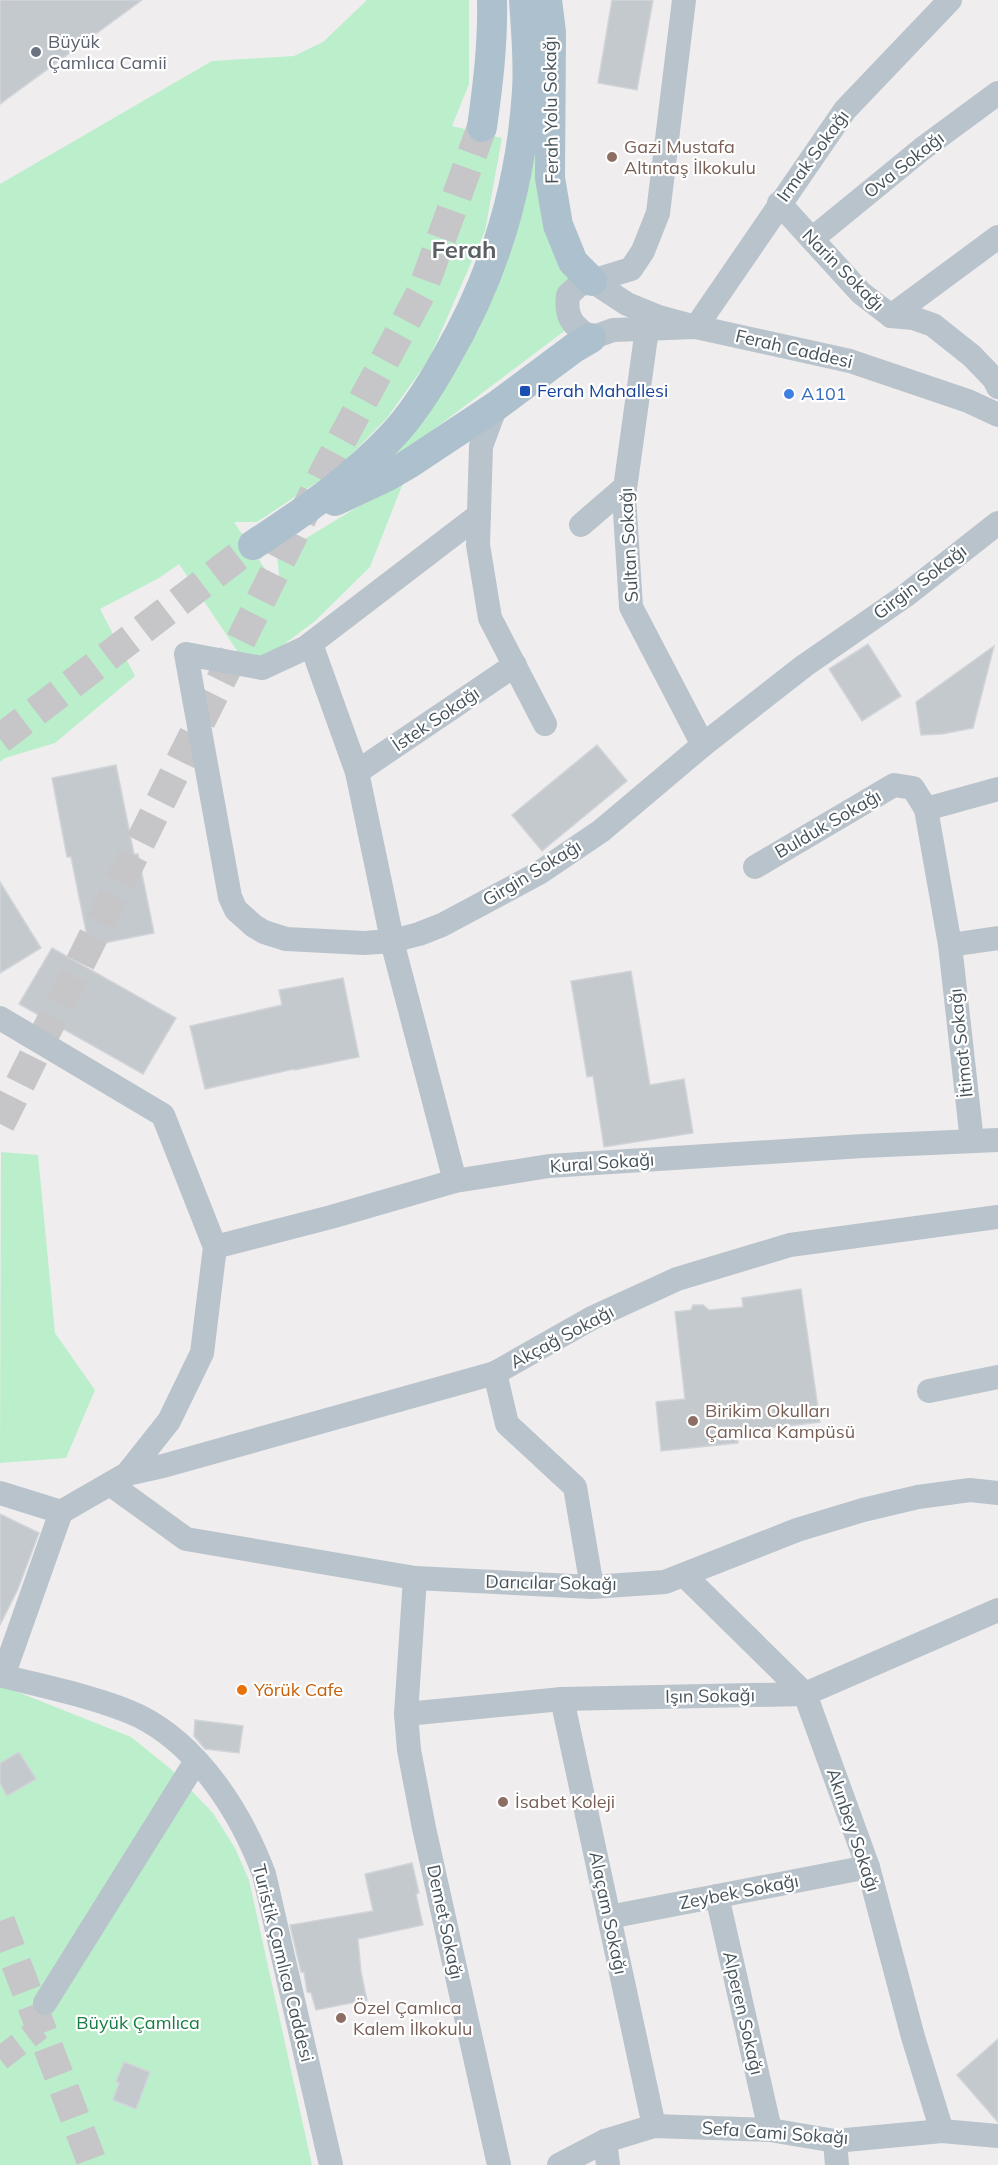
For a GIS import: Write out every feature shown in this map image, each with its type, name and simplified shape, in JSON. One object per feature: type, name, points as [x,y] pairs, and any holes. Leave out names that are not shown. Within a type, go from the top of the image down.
[{"type":"main road","points":[[482,127],[489,82],[492,0]]},
{"type":"main road","points":[[524,0],[527,91],[521,144],[505,224],[485,282],[462,331],[428,389],[393,436],[342,483],[253,545],[337,500],[386,477],[496,406],[591,338]]},
{"type":"main road","name":"Ferah Yolu Sokağı","points":[[547,0],[551,32],[550,178],[561,234],[573,262],[592,281]]},
{"type":"street","points":[[684,0],[658,213],[643,251],[631,269],[579,285],[568,295],[567,307],[574,326],[591,338],[613,330],[696,327]]},
{"type":"street","name":"Irmak Sokağı","points":[[696,327],[845,110],[950,0]]},
{"type":"street","name":"Ova Sokağı","points":[[812,239],[922,149],[998,93]]},
{"type":"street","name":"Narin Sokağı","points":[[779,203],[861,293],[891,316],[913,318],[933,325],[972,356],[997,380]]},
{"type":"street","points":[[891,316],[998,237]]},
{"type":"street","name":"Ferah Caddesi","points":[[592,281],[627,304],[696,327],[850,361],[968,401],[998,415]]},
{"type":"street","name":"Sultan Sokağı","points":[[647,329],[625,487],[631,607],[703,745]]},
{"type":"street","points":[[496,406],[481,446],[478,545],[490,618],[545,724]]},
{"type":"street","points":[[581,525],[625,487]]},
{"type":"street","points":[[455,1181],[392,941],[357,772],[311,644],[479,515]]},
{"type":"street","name":"Girgin Sokağı","points":[[311,644],[262,668],[186,654],[230,897],[236,910],[254,926],[286,939],[364,943],[392,941],[442,925],[539,873],[601,831],[703,745],[804,666],[905,596],[998,523]]},
{"type":"street","name":"İstek Sokağı","points":[[357,772],[515,665]]},
{"type":"street","name":"Bulduk Sokağı","points":[[755,867],[894,785],[913,788],[926,809]]},
{"type":"street","points":[[926,809],[998,789]]},
{"type":"street","name":"İtimat Sokağı","points":[[926,809],[950,945],[972,1141]]},
{"type":"street","points":[[950,945],[998,938]]},
{"type":"street","points":[[0,1018],[163,1115],[216,1248],[202,1353],[169,1421],[118,1479],[61,1512],[0,1493]]},
{"type":"street","name":"Kural Sokağı","points":[[216,1248],[455,1181],[549,1166],[862,1146],[998,1140]]},
{"type":"street","name":"Akçağ Sokağı","points":[[118,1479],[495,1373],[592,1318],[677,1279],[790,1245],[998,1217]]},
{"type":"street","points":[[495,1373],[507,1424],[575,1487],[592,1587]]},
{"type":"street","points":[[928,1391],[998,1377]]},
{"type":"street","name":"Darıcılar Sokağı","points":[[118,1479],[186,1539],[415,1578],[592,1587],[665,1582],[797,1530],[863,1510],[918,1497],[970,1490],[998,1493]]},
{"type":"street","name":"Turistik Çamlıca Caddesi","points":[[61,1512],[3,1676],[97,1701],[139,1716],[168,1735],[196,1761],[220,1789],[252,1842],[264,1874],[331,2165]]},
{"type":"street","name":"Akınbey Sokağı","points":[[684,1575],[804,1694],[868,1867],[913,2037],[942,2131]]},
{"type":"street","name":"Demet Sokağı","points":[[415,1578],[406,1714],[409,1750],[424,1828],[499,2165]]},
{"type":"street","name":"Işın Sokağı","points":[[406,1714],[562,1699],[804,1694],[998,1610]]},
{"type":"street","name":"Alaçam Sokağı","points":[[562,1699],[654,2126]]},
{"type":"street","points":[[45,2003],[196,1761]]},
{"type":"street","name":"Zeybek Sokağı","points":[[609,1917],[868,1867]]},
{"type":"street","name":"Alperen Sokağı","points":[[717,1896],[770,2130]]},
{"type":"street","name":"Sefa Cami Sokağı","points":[[559,2165],[605,2141],[654,2126],[770,2130],[835,2141],[942,2131],[998,2136]]},
{"type":"street","points":[[605,2141],[608,2165]]},
{"type":"street","points":[[835,2141],[837,2165]]},
{"type":"green space","points":[[367,0],[469,0],[469,84],[452,126],[502,138],[485,231],[429,359],[387,418],[337,469],[257,522],[234,522],[281,593],[277,556],[405,478],[370,567],[315,621],[259,663],[244,661],[179,564],[159,578],[100,609],[135,676],[55,743],[5,758],[0,762],[0,184],[212,61],[294,56],[323,42]]},
{"type":"green space","points":[[541,102],[579,272],[579,320],[377,472],[425,420],[479,329],[522,213]]},
{"type":"green space","points":[[1,1152],[38,1155],[55,1333],[95,1390],[66,1458],[0,1463]]},
{"type":"green space","name":"Büyük Çamlıca","points":[[0,1685],[131,1737],[172,1770],[213,1813],[235,1848],[249,1880],[312,2165],[0,2165]]},
{"type":"building","name":"Büyük Çamlıca Camii","points":[[0,0],[142,0],[0,104]]},
{"type":"building","points":[[612,0],[653,0],[637,90],[598,83]]},
{"type":"building","points":[[868,644],[901,696],[862,721],[829,669]]},
{"type":"building","points":[[994,646],[973,728],[942,734],[921,735],[916,702]]},
{"type":"building","points":[[597,745],[627,781],[542,851],[512,815]]},
{"type":"building","points":[[116,765],[134,854],[138,854],[154,933],[89,946],[71,857],[67,857],[52,778]]},
{"type":"building","points":[[0,882],[41,948],[0,973]]},
{"type":"building","points":[[52,948],[176,1018],[143,1074],[19,1004]]},
{"type":"building","points":[[631,971],[650,1085],[684,1079],[693,1133],[604,1147],[593,1076],[587,1077],[571,981]]},
{"type":"building","points":[[343,978],[359,1057],[205,1089],[190,1026],[282,1005],[279,990]]},
{"type":"building","points":[[801,1289],[820,1422],[737,1432],[738,1443],[661,1451],[656,1402],[685,1399],[675,1312],[691,1310],[693,1305],[703,1305],[709,1310],[743,1307],[742,1298]]},
{"type":"building","points":[[0,1514],[39,1533],[18,1589],[0,1625]]},
{"type":"building","points":[[195,1720],[243,1726],[239,1753],[205,1749],[194,1736]]},
{"type":"building","points":[[19,1752],[36,1779],[7,1796],[0,1783],[0,1763]]},
{"type":"building","points":[[412,1863],[423,1925],[358,1939],[361,1972],[367,2000],[316,2010],[311,1993],[307,1992],[304,1972],[301,1972],[290,1925],[373,1911],[365,1874]]},
{"type":"building","points":[[998,2039],[998,2122],[957,2075]]},
{"type":"building","points":[[124,2062],[150,2072],[136,2109],[113,2100],[119,2083],[116,2082]]},
{"type":"tunnel","points":[[0,1124],[327,467],[422,291],[482,127]]},
{"type":"tunnel","points":[[0,739],[253,545]]},
{"type":"tunnel","points":[[0,1921],[93,2165]]},
{"type":"tunnel","points":[[0,2059],[40,2028]]},
{"type":"place","name":"Büyük Çamlıca Camii","points":[[36,52]]},
{"type":"place","name":"Gazi Mustafa Altıntaş İlkokulu","points":[[612,157]]},
{"type":"place","name":"Ferah Mahallesi","points":[[525,391]]},
{"type":"place","name":"A101","points":[[789,394]]},
{"type":"place","name":"Birikim Okulları Çamlıca Kampüsü","points":[[693,1421]]},
{"type":"place","name":"Yörük Cafe","points":[[242,1690]]},
{"type":"place","name":"İsabet Koleji","points":[[503,1802]]},
{"type":"place","name":"Özel Çamlıca Kalem İlkokulu","points":[[341,2018]]},
{"type":"district","name":"Ferah","points":[[464,250]]}]
